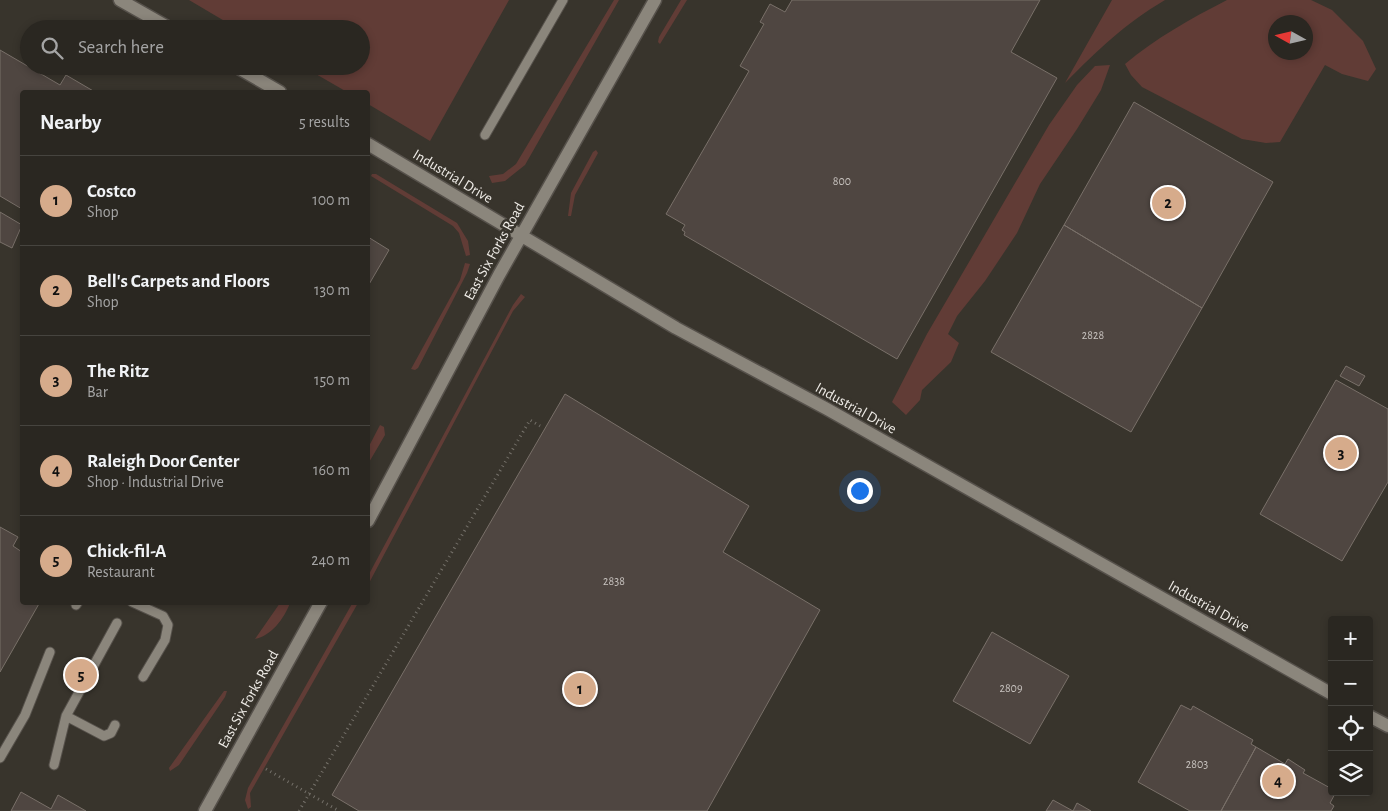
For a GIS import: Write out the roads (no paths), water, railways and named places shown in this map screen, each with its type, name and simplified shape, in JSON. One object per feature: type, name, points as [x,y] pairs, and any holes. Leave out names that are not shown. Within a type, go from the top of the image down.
[{"type":"street","points":[[120,0],[155,20]]},
{"type":"street","name":"East Six Forks Road","points":[[370,517],[521,236],[655,0]]},
{"type":"street","points":[[251,75],[277,90]]},
{"type":"street","name":"Industrial Drive","points":[[370,145],[676,328],[827,409],[1328,692]]},
{"type":"street","name":"East Six Forks Road","points":[[205,811],[319,605]]},
{"type":"street","points":[[1373,718],[1388,726]]},
{"type":"lane","points":[[485,135],[563,0]]},
{"type":"lane","points":[[139,605],[163,616],[168,625],[165,640],[143,677]]},
{"type":"lane","points":[[54,765],[66,716],[116,624]]},
{"type":"lane","points":[[0,758],[25,715],[50,652]]},
{"type":"lane","points":[[66,716],[104,736],[111,733],[116,725]]},
{"type":"place","name":"Bell's Carpets and Floors","points":[[1168,203]]},
{"type":"place","name":"The Ritz","points":[[1341,453]]},
{"type":"place","name":"Chick-fil-A","points":[[81,675]]},
{"type":"place","name":"Costco","points":[[580,689]]},
{"type":"place","name":"Raleigh Door Center","points":[[1278,781]]}]
